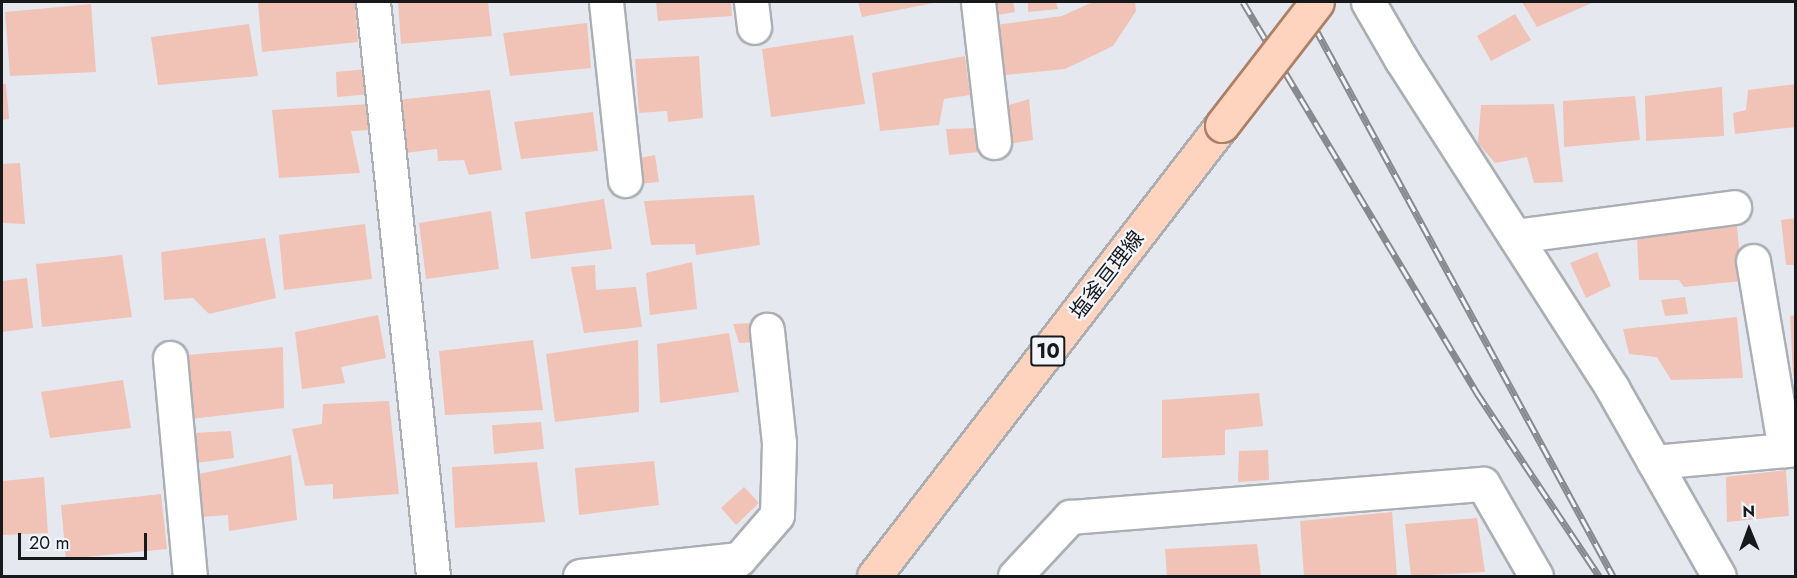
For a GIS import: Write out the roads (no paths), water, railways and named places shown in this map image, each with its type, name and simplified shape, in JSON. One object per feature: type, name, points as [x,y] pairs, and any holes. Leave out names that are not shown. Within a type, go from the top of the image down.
[{"type":"main road","name":"塩釜亘理線","points":[[874,576],[1317,2]]},
{"type":"street","points":[[373,2],[433,576]]},
{"type":"street","points":[[606,2],[625,180]]},
{"type":"street","points":[[978,2],[994,142]]},
{"type":"street","points":[[1368,2],[1401,59],[1612,388],[1719,576]]},
{"type":"street","points":[[1515,236],[1734,207]]},
{"type":"street","points":[[1654,462],[1790,449],[1753,261]]},
{"type":"street","points":[[580,576],[740,559],[777,515],[779,443],[767,330]]},
{"type":"street","points":[[170,358],[190,576]]},
{"type":"street","points":[[1015,576],[1070,517],[1483,484],[1536,576]]},
{"type":"railway","points":[[1243,2],[1477,393],[1599,576]]},
{"type":"railway","points":[[1301,2],[1613,576]]}]
